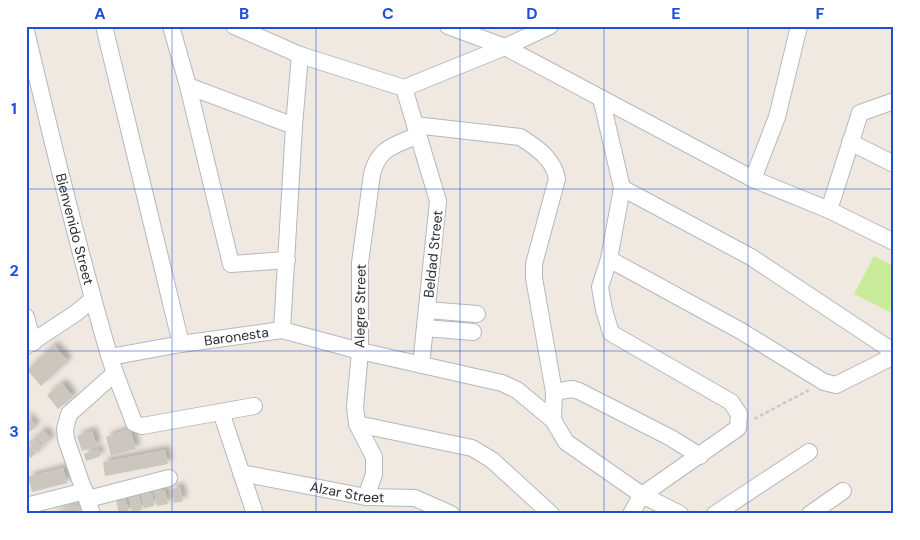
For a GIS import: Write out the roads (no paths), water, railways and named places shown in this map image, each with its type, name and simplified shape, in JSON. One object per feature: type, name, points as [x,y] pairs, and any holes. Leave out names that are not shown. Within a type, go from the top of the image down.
[{"type":"street","points":[[104,26],[181,344]]},
{"type":"street","points":[[171,26],[188,86],[231,264],[287,260]]},
{"type":"street","points":[[234,26],[300,55],[404,88],[505,47],[550,26]]},
{"type":"street","points":[[448,26],[505,47],[753,179],[829,210],[894,242]]},
{"type":"street","points":[[753,179],[777,117],[799,26]]},
{"type":"street","name":"Bienvenido Street","points":[[26,31],[64,193],[93,299],[115,374],[134,423],[142,426],[221,412]]},
{"type":"street","points":[[282,330],[300,55]]},
{"type":"street","points":[[188,86],[294,126]]},
{"type":"street","name":"Beldad Street","points":[[404,88],[438,201],[421,365]]},
{"type":"street","points":[[600,98],[622,188],[609,259],[600,287],[611,333],[731,402],[738,414],[738,428],[642,495],[630,514]]},
{"type":"street","points":[[829,210],[860,112],[894,101]]},
{"type":"street","points":[[417,130],[520,137],[531,144],[555,168],[557,179],[534,264],[554,392],[553,420],[566,442],[642,495],[680,514]]},
{"type":"street","name":"Alegre Street","points":[[366,497],[374,474],[374,457],[357,424],[355,407],[360,351],[360,263],[372,174],[375,162],[382,153],[417,130]]},
{"type":"street","points":[[850,142],[894,164]]},
{"type":"street","points":[[622,188],[751,257],[894,352]]},
{"type":"street","points":[[609,259],[741,331],[824,382],[836,385],[894,356]]},
{"type":"street","points":[[26,317],[29,345],[93,299]]},
{"type":"street","points":[[427,310],[477,314]]},
{"type":"street","points":[[426,328],[474,332]]},
{"type":"street","name":"Baronesta","points":[[110,357],[181,344],[282,330],[360,351],[502,382],[517,390],[553,420]]},
{"type":"street","points":[[88,501],[66,439],[65,429],[69,414],[115,374]]},
{"type":"street","points":[[554,392],[572,389],[579,391],[670,438],[700,456]]},
{"type":"street","points":[[254,406],[221,412],[255,514]]},
{"type":"street","points":[[357,424],[472,448],[492,460],[551,514]]},
{"type":"street","points":[[715,514],[809,452]]},
{"type":"street","name":"Alzar Street","points":[[241,474],[366,497],[415,498],[451,514]]},
{"type":"street","points":[[26,506],[88,501],[169,478]]},
{"type":"street","points":[[810,514],[843,491]]}]
